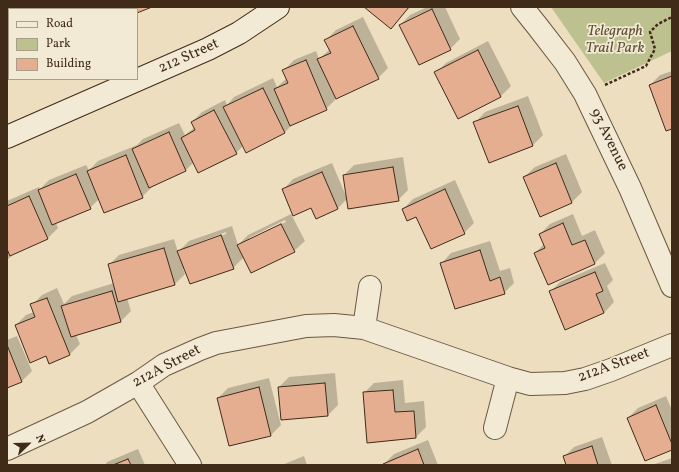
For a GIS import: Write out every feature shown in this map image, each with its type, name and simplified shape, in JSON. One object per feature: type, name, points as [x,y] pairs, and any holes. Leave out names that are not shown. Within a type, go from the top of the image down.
[{"type":"street","name":"212 Street","points":[[138,79],[208,49],[239,33],[278,7]]},
{"type":"street","name":"93 Avenue","points":[[522,7],[560,56],[585,94],[627,182],[672,286]]},
{"type":"street","name":"212 Street","points":[[7,136],[136,80]]},
{"type":"street","points":[[364,328],[370,287]]},
{"type":"street","name":"212A Street","points":[[7,449],[66,423],[138,382],[164,365],[182,356],[216,343],[306,326],[334,325],[364,328],[508,378],[540,385],[565,383],[585,379],[672,345]]},
{"type":"street","points":[[495,428],[508,378]]},
{"type":"street","points":[[138,382],[190,465]]},
{"type":"path","points":[[585,94],[646,66],[655,49],[650,32],[658,24],[672,17]]},
{"type":"green space","name":"Telegraph Trail Park","points":[[551,7],[672,7],[672,51],[604,83]]},
{"type":"building","points":[[105,7],[106,8],[59,8]]},
{"type":"building","points":[[152,7],[138,13],[138,8],[114,8]]},
{"type":"building","points":[[364,7],[409,7],[391,29]]},
{"type":"building","points":[[432,9],[451,50],[419,65],[399,25]]},
{"type":"building","points":[[353,26],[379,79],[336,99],[317,59],[331,53],[324,40]]},
{"type":"building","points":[[7,47],[8,76],[7,77]]},
{"type":"building","points":[[478,50],[501,97],[458,119],[434,72]]},
{"type":"building","points":[[306,60],[327,110],[290,126],[274,89],[288,83],[282,70]]},
{"type":"building","points":[[672,76],[672,129],[666,131],[649,85]]},
{"type":"building","points":[[263,88],[285,133],[246,153],[223,107]]},
{"type":"building","points":[[518,106],[533,146],[489,163],[473,122]]},
{"type":"building","points":[[214,110],[237,154],[198,173],[181,138],[195,130],[191,122]]},
{"type":"building","points":[[169,132],[186,171],[149,188],[132,149]]},
{"type":"building","points":[[126,155],[143,198],[104,213],[87,171]]},
{"type":"building","points":[[556,163],[572,203],[540,217],[523,177]]},
{"type":"building","points":[[393,167],[399,201],[348,209],[343,175]]},
{"type":"building","points":[[322,172],[338,209],[316,219],[311,208],[293,216],[282,189]]},
{"type":"building","points":[[76,174],[91,209],[52,225],[38,190]]},
{"type":"building","points":[[445,189],[465,234],[431,249],[416,217],[407,221],[402,209]]},
{"type":"building","points":[[29,196],[48,239],[10,256],[7,249],[7,206]]},
{"type":"building","points":[[563,223],[572,245],[585,240],[595,264],[548,285],[534,253],[545,248],[539,234]]},
{"type":"building","points":[[281,224],[295,252],[251,273],[237,245]]},
{"type":"building","points":[[221,235],[234,269],[190,284],[177,251]]},
{"type":"building","points":[[164,248],[175,285],[118,302],[108,264]]},
{"type":"building","points":[[480,250],[490,281],[500,277],[505,294],[455,309],[440,263]]},
{"type":"building","points":[[595,272],[603,291],[596,294],[604,313],[565,330],[549,291]]},
{"type":"building","points":[[112,291],[121,322],[71,337],[61,306]]},
{"type":"building","points":[[47,298],[70,355],[49,364],[46,356],[30,363],[15,325],[35,317],[30,304]]},
{"type":"building","points":[[7,345],[22,382],[7,388]]},
{"type":"building","points":[[325,383],[328,416],[281,420],[278,387]]},
{"type":"building","points":[[259,387],[271,436],[229,446],[217,398]]},
{"type":"building","points":[[393,390],[395,412],[414,411],[416,438],[367,443],[363,392]]},
{"type":"building","points":[[656,405],[672,444],[672,450],[645,461],[627,418]]},
{"type":"building","points":[[592,446],[598,465],[566,465],[563,456]]},
{"type":"building","points":[[418,449],[424,465],[383,465],[383,464]]},
{"type":"building","points":[[128,459],[131,465],[113,465]]}]
